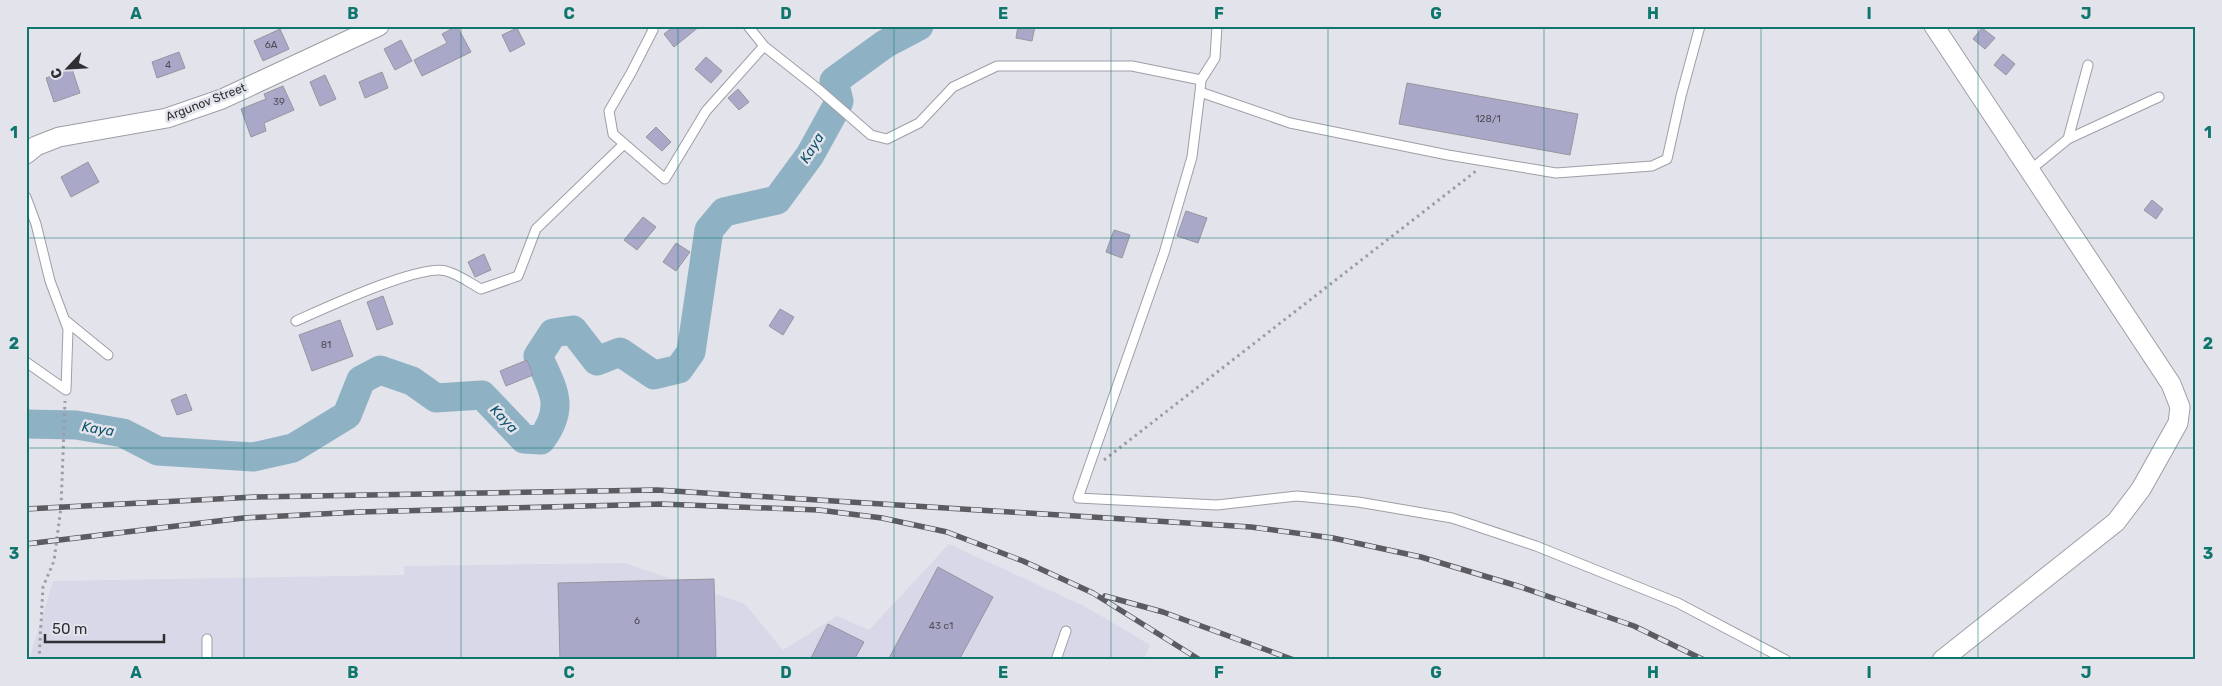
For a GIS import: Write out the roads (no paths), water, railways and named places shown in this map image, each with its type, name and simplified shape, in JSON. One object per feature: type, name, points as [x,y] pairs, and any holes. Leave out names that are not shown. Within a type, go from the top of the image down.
[{"type":"street","name":"Argunov Street","points":[[26,154],[36,146],[59,137],[167,118],[222,99],[379,26]]},
{"type":"street","points":[[1934,26],[2170,384],[2180,407],[2178,422],[2141,489],[2116,522],[1942,660]]},
{"type":"lane","points":[[651,26],[652,30],[631,73],[608,110],[613,134],[665,179],[706,111],[764,46]]},
{"type":"lane","points":[[748,26],[764,46],[817,88],[871,135],[887,139],[919,123],[953,87],[997,66],[1132,66],[1201,80]]},
{"type":"lane","points":[[1217,26],[1215,58],[1201,80],[1192,157],[1166,244],[1078,498],[1216,505],[1298,496],[1358,502],[1452,518],[1536,546],[1678,603],[1786,660]]},
{"type":"lane","points":[[1200,92],[1290,123],[1489,162],[1556,173],[1652,166],[1667,159],[1680,96],[1700,26]]},
{"type":"lane","points":[[2068,139],[2088,65]]},
{"type":"lane","points":[[2029,171],[2068,139],[2159,97]]},
{"type":"lane","points":[[296,321],[347,298],[414,274],[445,270],[480,289],[518,276],[536,228],[624,144]]},
{"type":"lane","points":[[26,197],[36,224],[50,281],[68,329],[66,390],[26,362]]},
{"type":"lane","points":[[65,320],[108,355]]},
{"type":"lane","points":[[1056,660],[1066,630]]},
{"type":"lane","points":[[207,639],[207,660]]},
{"type":"waterway","name":"Kaya","points":[[26,424],[76,425],[123,433],[158,451],[253,457],[293,448],[347,415],[361,380],[380,370],[412,381],[436,398],[482,395],[524,439],[541,440],[549,428],[555,408],[552,388],[538,356],[553,333],[573,330],[597,361],[620,352],[654,375],[679,369],[691,352],[709,230],[724,212],[777,200],[810,155],[837,106],[839,101],[834,81],[885,44],[919,26]]},
{"type":"railway","points":[[26,509],[255,497],[657,490],[1251,527],[1333,538],[1421,557],[1521,587],[1634,626],[1704,660]]},
{"type":"railway","points":[[26,544],[243,518],[359,512],[661,504],[819,510],[882,518],[947,532],[1023,561],[1093,593],[1200,660]]},
{"type":"railway","points":[[1105,596],[1163,612],[1294,660]]}]
